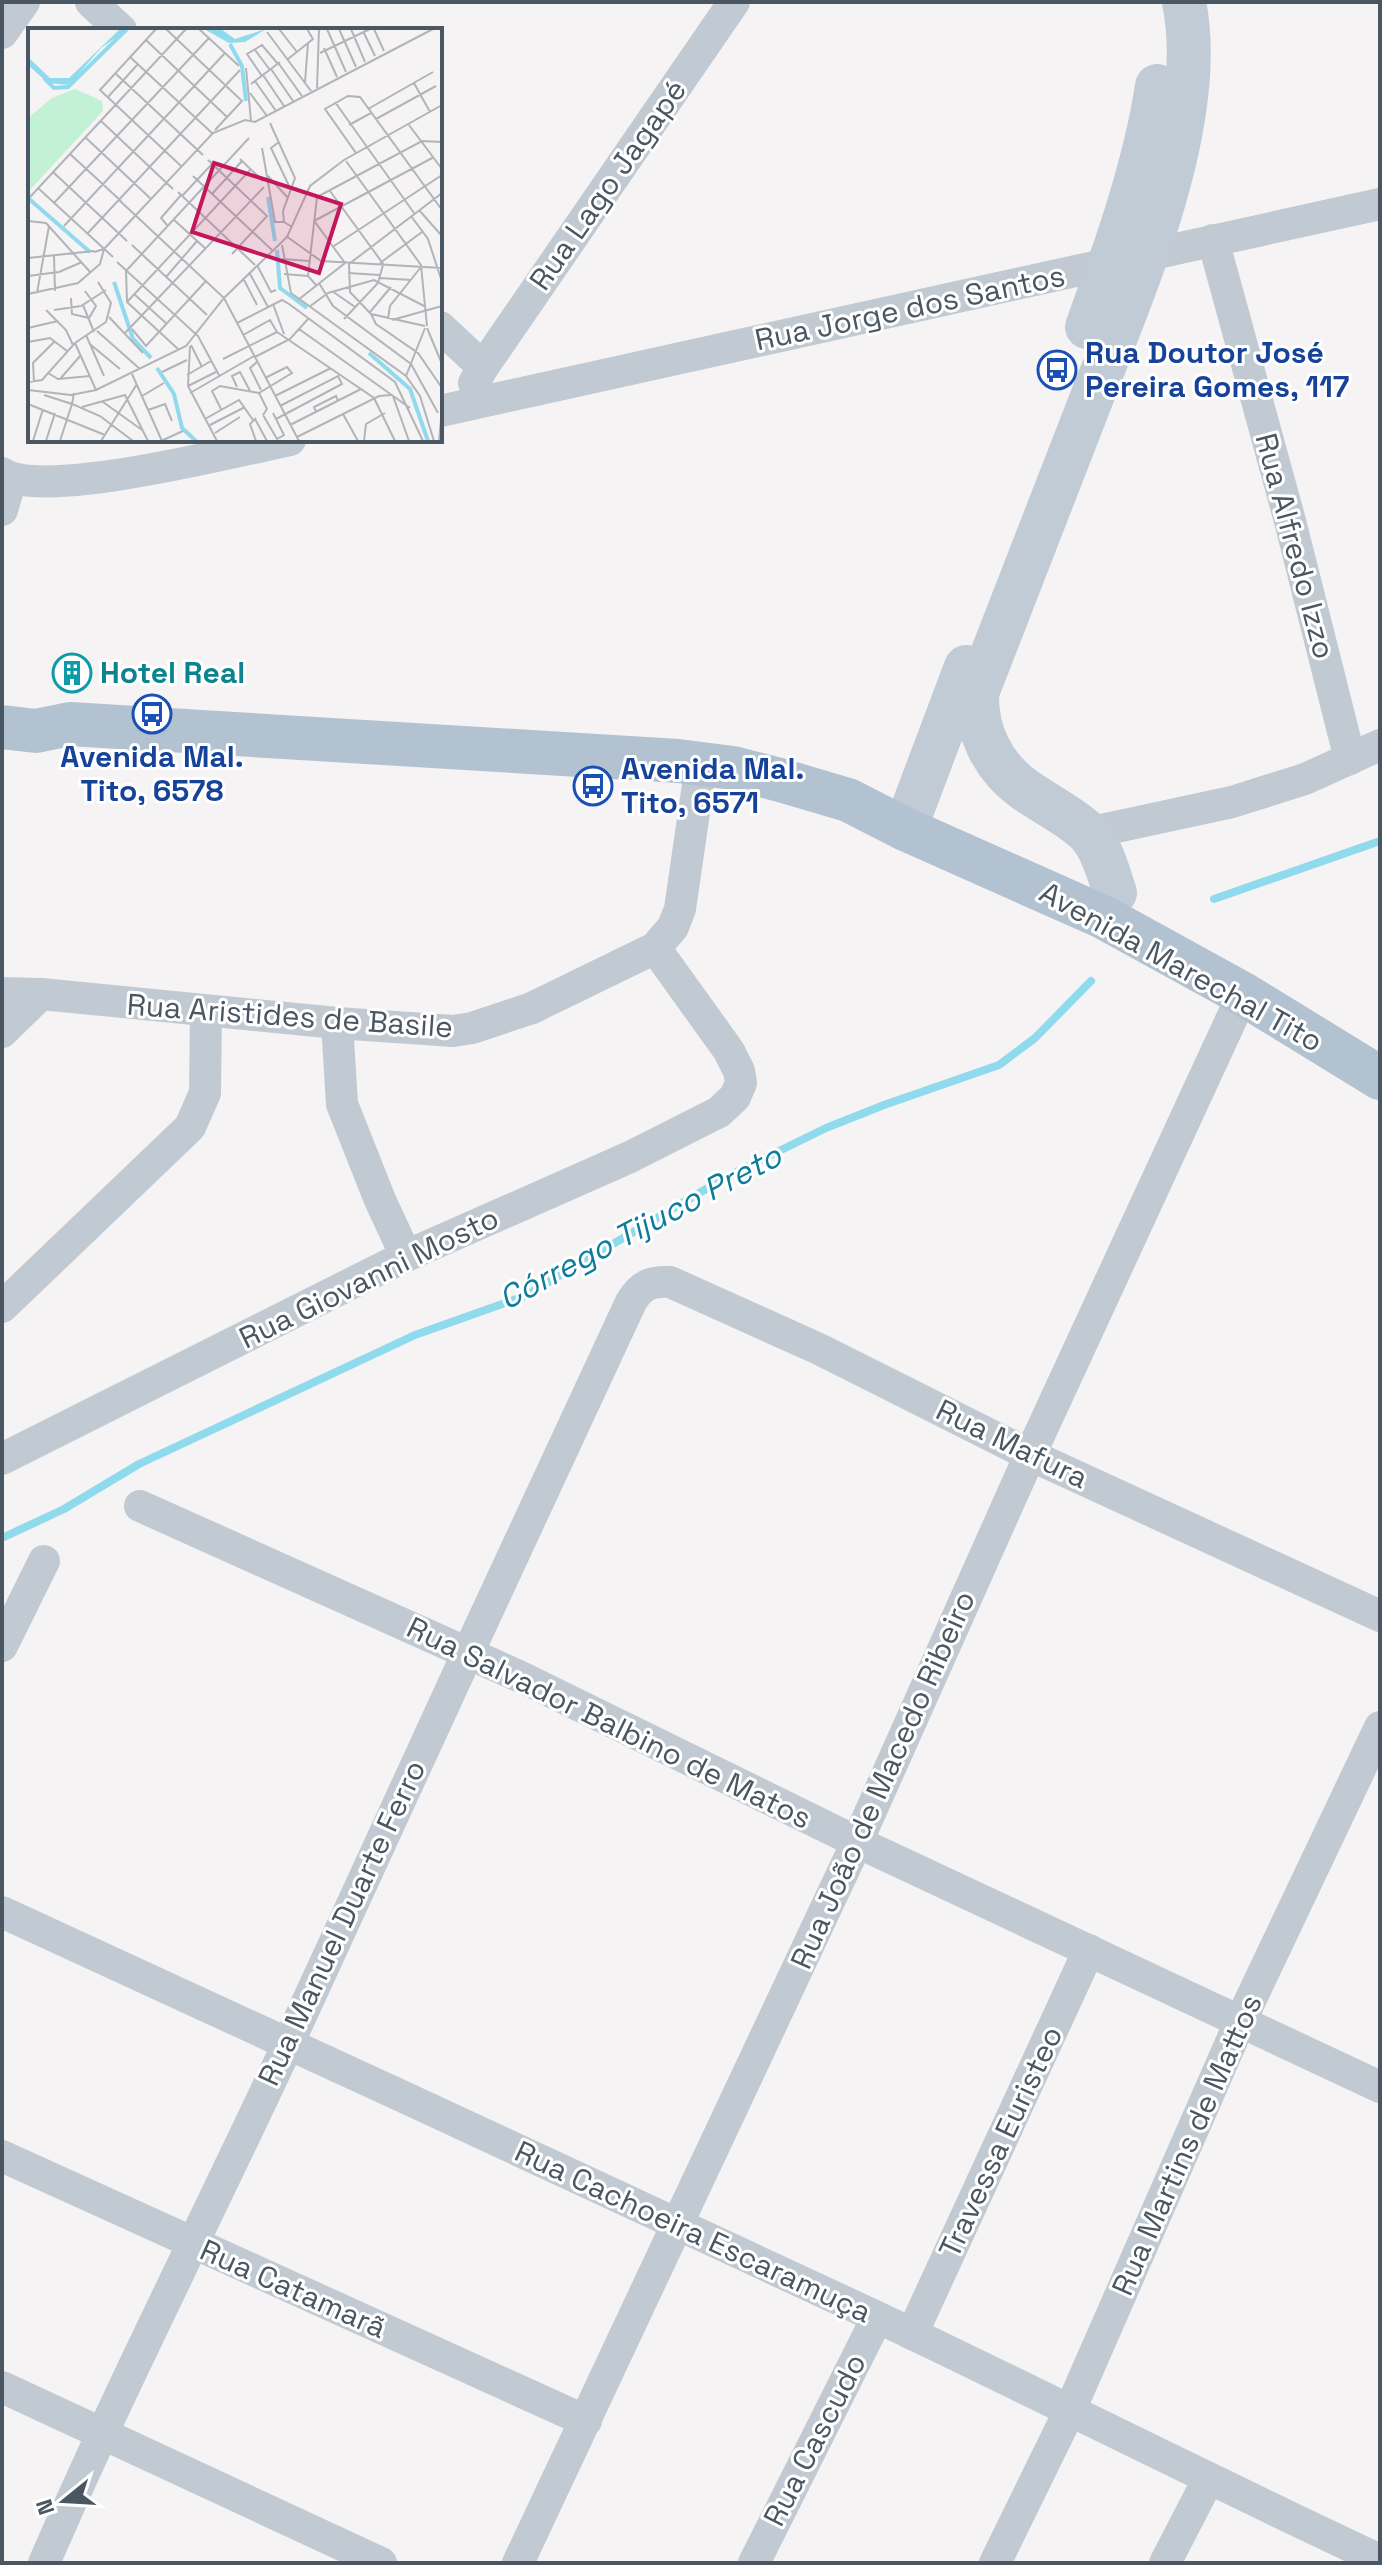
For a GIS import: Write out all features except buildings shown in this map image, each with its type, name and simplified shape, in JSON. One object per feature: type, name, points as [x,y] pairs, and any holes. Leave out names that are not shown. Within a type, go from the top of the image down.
[{"type":"main road","points":[[1115,893],[1105,861],[1088,833],[1061,811],[1022,788],[999,765],[988,749],[976,715],[977,693],[1128,260],[1160,59],[1157,2]]},
{"type":"main road","points":[[916,803],[1184,113],[1189,65],[1184,2]]},
{"type":"main road","name":"Avenida Marechal Tito","points":[[2,699],[39,709],[70,724]]},
{"type":"main road","name":"Avenida Marechal Tito","points":[[2,727],[36,731],[70,724],[460,746],[701,764],[733,768],[848,800],[916,803],[988,832],[1115,893],[1257,970],[1380,1045]]},
{"type":"main road","points":[[916,803],[940,763],[956,755],[988,749]]},
{"type":"main road","name":"Avenida Marechal Tito","points":[[916,803],[1103,917],[1243,994],[1380,1078]]},
{"type":"street","points":[[2,33],[24,2]]},
{"type":"street","points":[[91,2],[119,28]]},
{"type":"street","name":"Rua Lago Jagapé","points":[[451,408],[483,367],[734,2]]},
{"type":"street","name":"Rua Jorge dos Santos","points":[[451,408],[1380,204]]},
{"type":"street","name":"Rua Alfredo Izzo","points":[[1213,240],[1290,521],[1350,759]]},
{"type":"street","points":[[442,329],[483,367]]},
{"type":"street","points":[[2,510],[7,476],[45,483],[82,481],[280,442]]},
{"type":"street","points":[[1088,833],[1232,802],[1305,779],[1380,745]]},
{"type":"street","name":"Rua Aristides de Basile","points":[[2,993],[41,994],[337,1023],[453,1031],[472,1028],[532,1008],[655,948],[673,927],[680,909],[701,764]]},
{"type":"street","name":"Rua Giovanni Mosto","points":[[2,1459],[406,1256],[651,1146],[719,1112],[735,1097],[741,1083],[739,1071],[729,1051],[655,948]]},
{"type":"street","points":[[2,1032],[41,994]]},
{"type":"street","name":"Rua João de Macedo Ribeiro","points":[[518,2563],[857,1842],[1030,1455],[1243,994]]},
{"type":"street","points":[[2,1307],[190,1127],[205,1093],[206,1011]]},
{"type":"street","points":[[337,1023],[342,1104],[406,1256]]},
{"type":"street","name":"Rua Mafura","points":[[644,1285],[670,1282],[819,1349],[1030,1455],[1380,1616]]},
{"type":"street","name":"Rua Manuel Duarte Ferro","points":[[44,2563],[101,2432],[288,2044],[466,1652],[631,1302],[644,1285]]},
{"type":"street","name":"Rua Salvador Balbino de Matos","points":[[140,1506],[466,1652],[857,1842],[1380,2087]]},
{"type":"street","points":[[2,1646],[44,1561]]},
{"type":"street","name":"Rua Martins de Mattos","points":[[995,2563],[1070,2410],[1240,2022],[1380,1727]]},
{"type":"street","name":"Rua Cachoeira Escaramuça","points":[[2,1912],[912,2334],[1208,2480],[1380,2560]]},
{"type":"street","name":"Travessa Euristeo","points":[[912,2334],[1089,1950]]},
{"type":"street","name":"Rua Catamarã","points":[[2,2156],[586,2421]]},
{"type":"street","name":"Rua Cascudo","points":[[754,2563],[877,2318]]},
{"type":"street","points":[[2,2387],[381,2563]]},
{"type":"street","points":[[1165,2563],[1208,2480]]},
{"type":"waterway","name":"Córrego Tijuco Preto","points":[[1214,899],[1380,841]]},
{"type":"waterway","name":"Córrego Tijuco Preto","points":[[2,1538],[64,1509],[139,1464],[415,1335],[525,1296],[728,1176],[826,1128],[999,1065],[1035,1038],[1091,981]]},
{"type":"place","name":"Rua Doutor José Pereira Gomes, 117","points":[[1057,370]]},
{"type":"place","name":"Hotel Real","points":[[72,673]]},
{"type":"place","name":"Avenida Mal. Tito, 6578","points":[[152,714]]},
{"type":"place","name":"Avenida Mal. Tito, 6571","points":[[593,786]]}]
